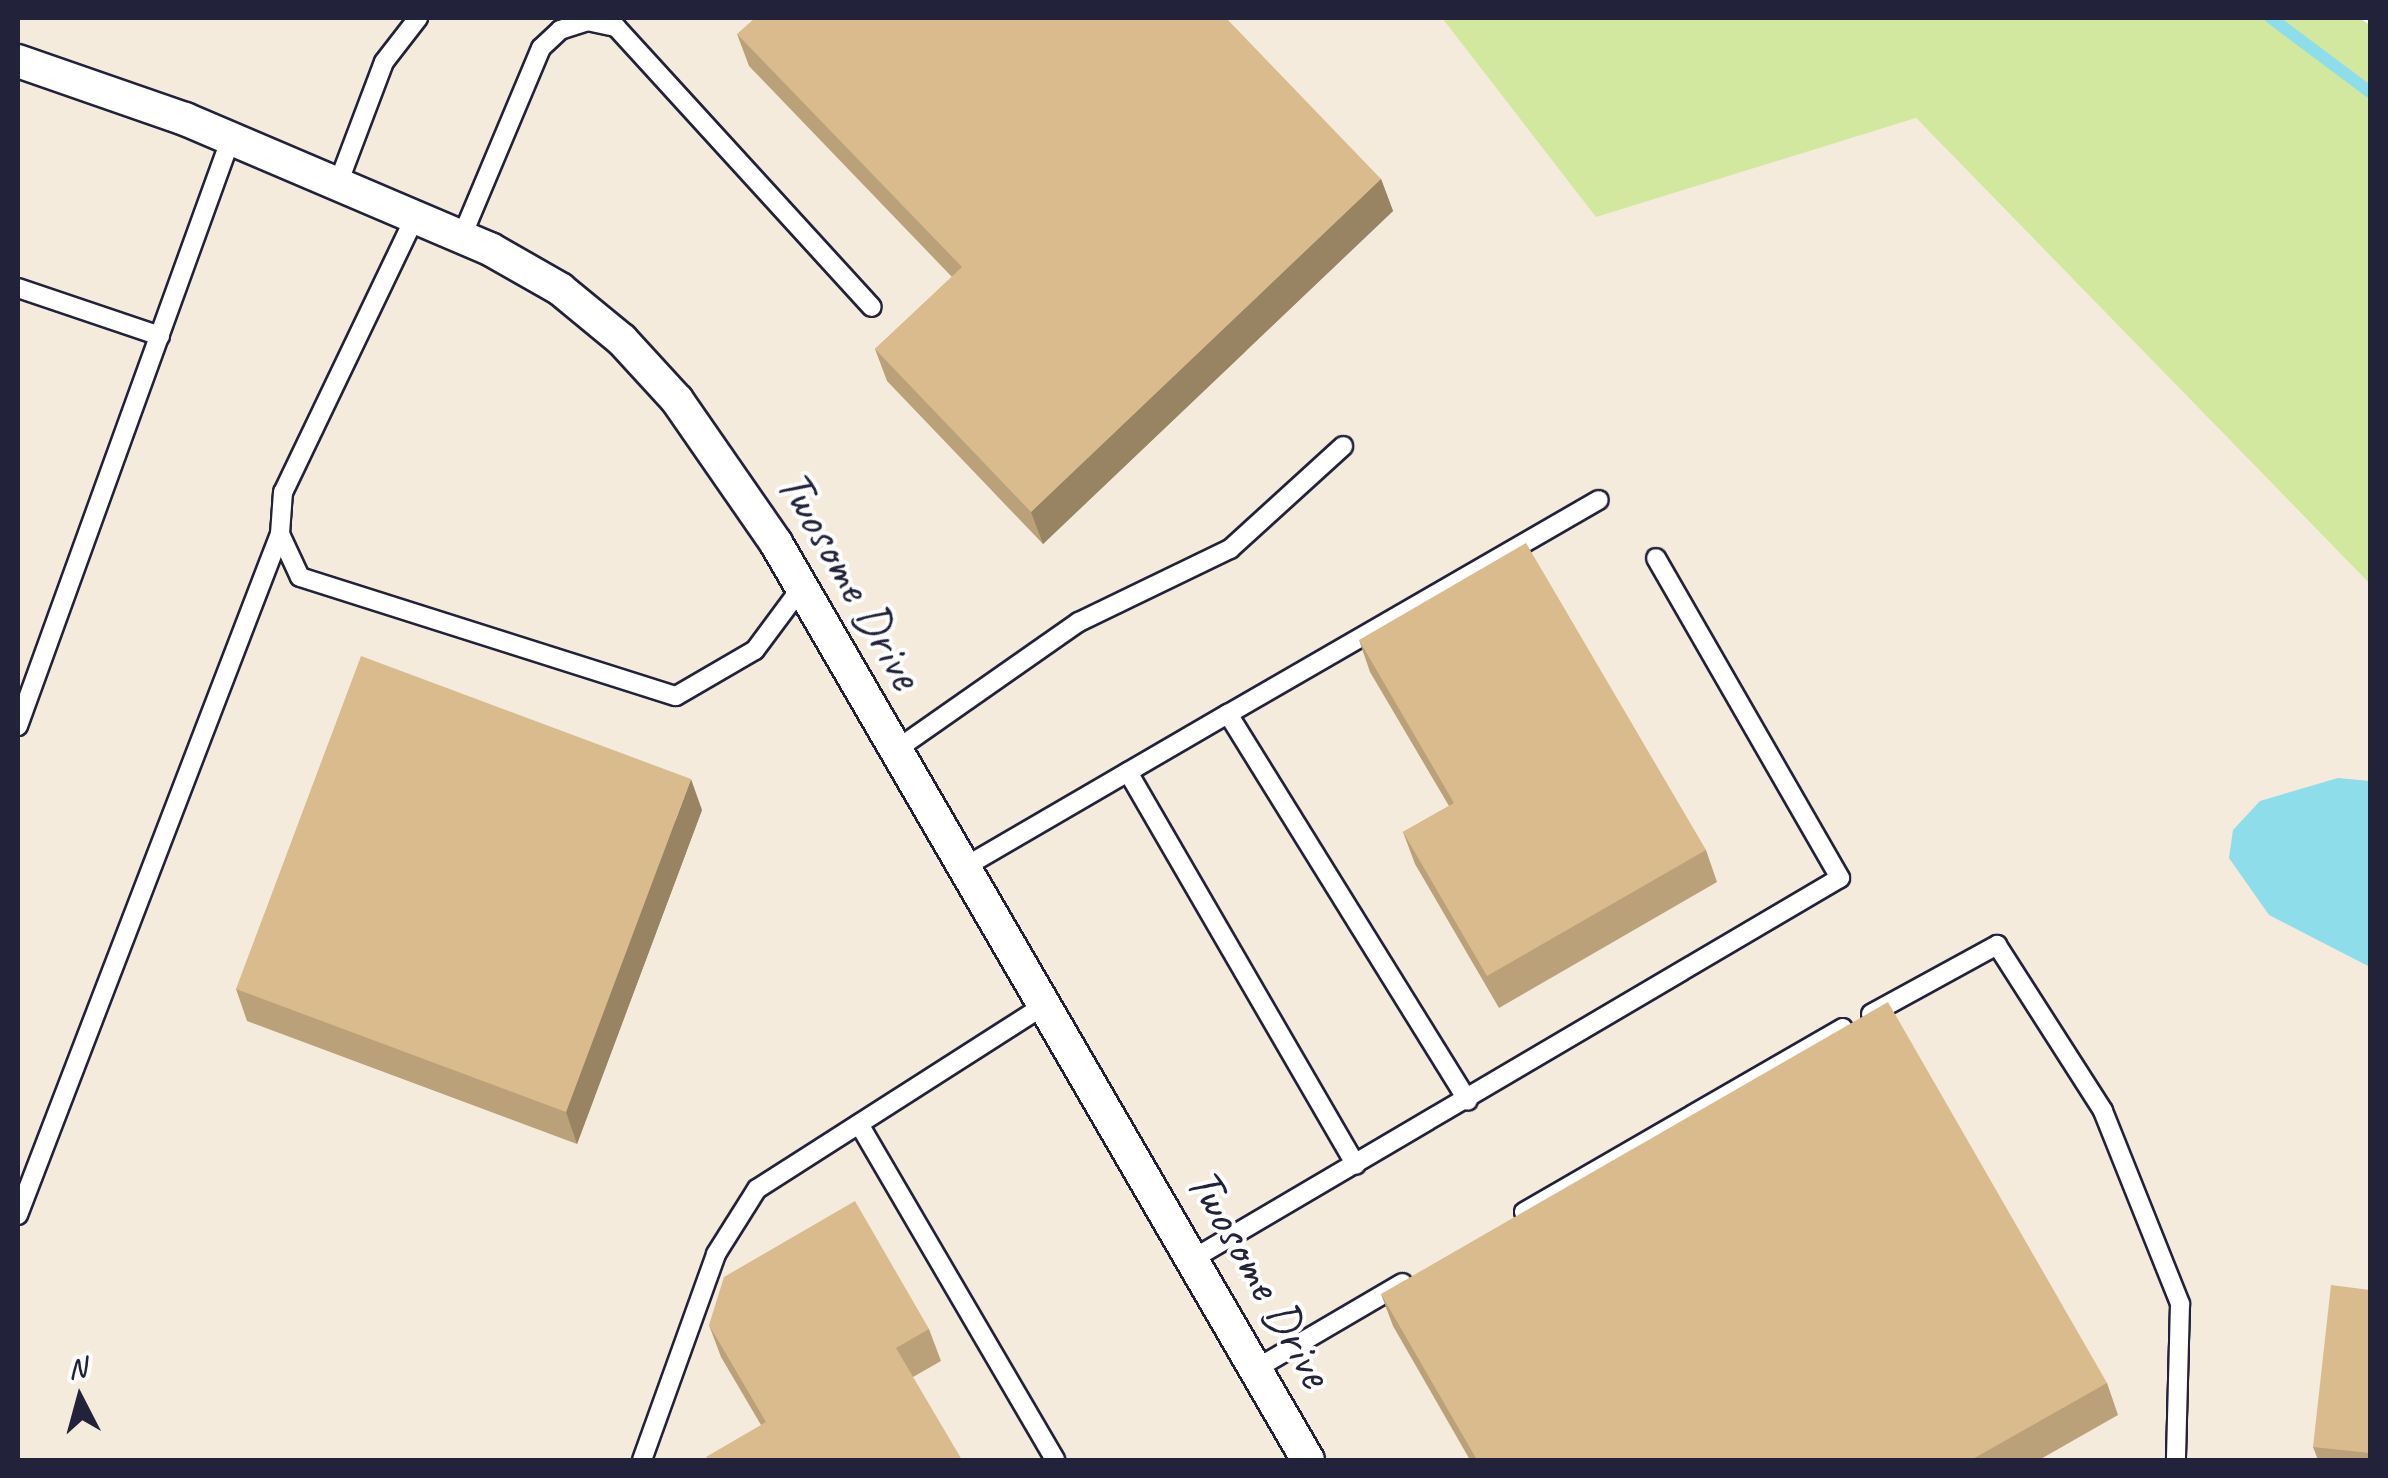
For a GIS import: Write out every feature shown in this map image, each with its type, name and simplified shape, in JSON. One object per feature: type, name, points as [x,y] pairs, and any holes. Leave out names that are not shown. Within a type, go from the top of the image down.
[{"type":"street","name":"Twosome Drive","points":[[18,62],[232,138],[462,236],[560,290],[622,340],[728,470],[801,588],[1308,1460]]},
{"type":"lane","points":[[339,181],[384,62],[415,18]]},
{"type":"lane","points":[[462,236],[541,48],[560,30],[587,21],[616,26],[872,307]]},
{"type":"lane","points":[[18,726],[232,138]]},
{"type":"lane","points":[[18,1216],[280,534],[284,492],[416,215]]},
{"type":"lane","points":[[18,288],[160,336]]},
{"type":"lane","points":[[893,752],[1079,622],[1230,549],[1342,446]]},
{"type":"lane","points":[[963,868],[1599,500]]},
{"type":"lane","points":[[280,534],[300,577],[676,696],[756,650],[801,588]]},
{"type":"lane","points":[[1191,1260],[1468,1101],[1840,878],[1656,558]]},
{"type":"lane","points":[[1228,714],[1468,1101]]},
{"type":"lane","points":[[1128,772],[1356,1165]]},
{"type":"lane","points":[[1512,1218],[1754,1077],[1997,946],[2104,1111],[2180,1304],[2176,1460]]},
{"type":"lane","points":[[642,1460],[738,1212],[757,1189],[1045,1005]]},
{"type":"lane","points":[[859,1124],[1055,1460]]},
{"type":"lane","points":[[1254,1370],[1426,1269]]},
{"type":"shaded area","points":[[18,18],[1442,18],[1596,216],[1916,118],[2370,584],[2370,1460],[18,1460]]},
{"type":"green space","points":[[1442,18],[2359,18],[2370,25],[2370,584],[1916,118],[1596,217]]},
{"type":"water","points":[[2338,778],[2370,781],[2370,967],[2269,915],[2229,858],[2233,830],[2260,801]]},
{"type":"building","points":[[755,18],[1226,18],[1381,179],[1031,512],[875,349],[962,267],[737,34]]},
{"type":"building","points":[[1526,543],[1706,850],[1487,976],[1403,832],[1454,803],[1359,640]]},
{"type":"building","points":[[361,656],[691,779],[566,1112],[236,989]]},
{"type":"building","points":[[1888,1002],[2107,1383],[1971,1460],[1477,1460],[1381,1294]]},
{"type":"building","points":[[855,1201],[929,1329],[896,1348],[962,1460],[709,1460],[706,1457],[766,1422],[709,1325],[724,1277]]},
{"type":"building","points":[[2331,1285],[2370,1290],[2370,1453],[2313,1447]]},
{"type":"waterway","points":[[2271,18],[2370,92]]}]
